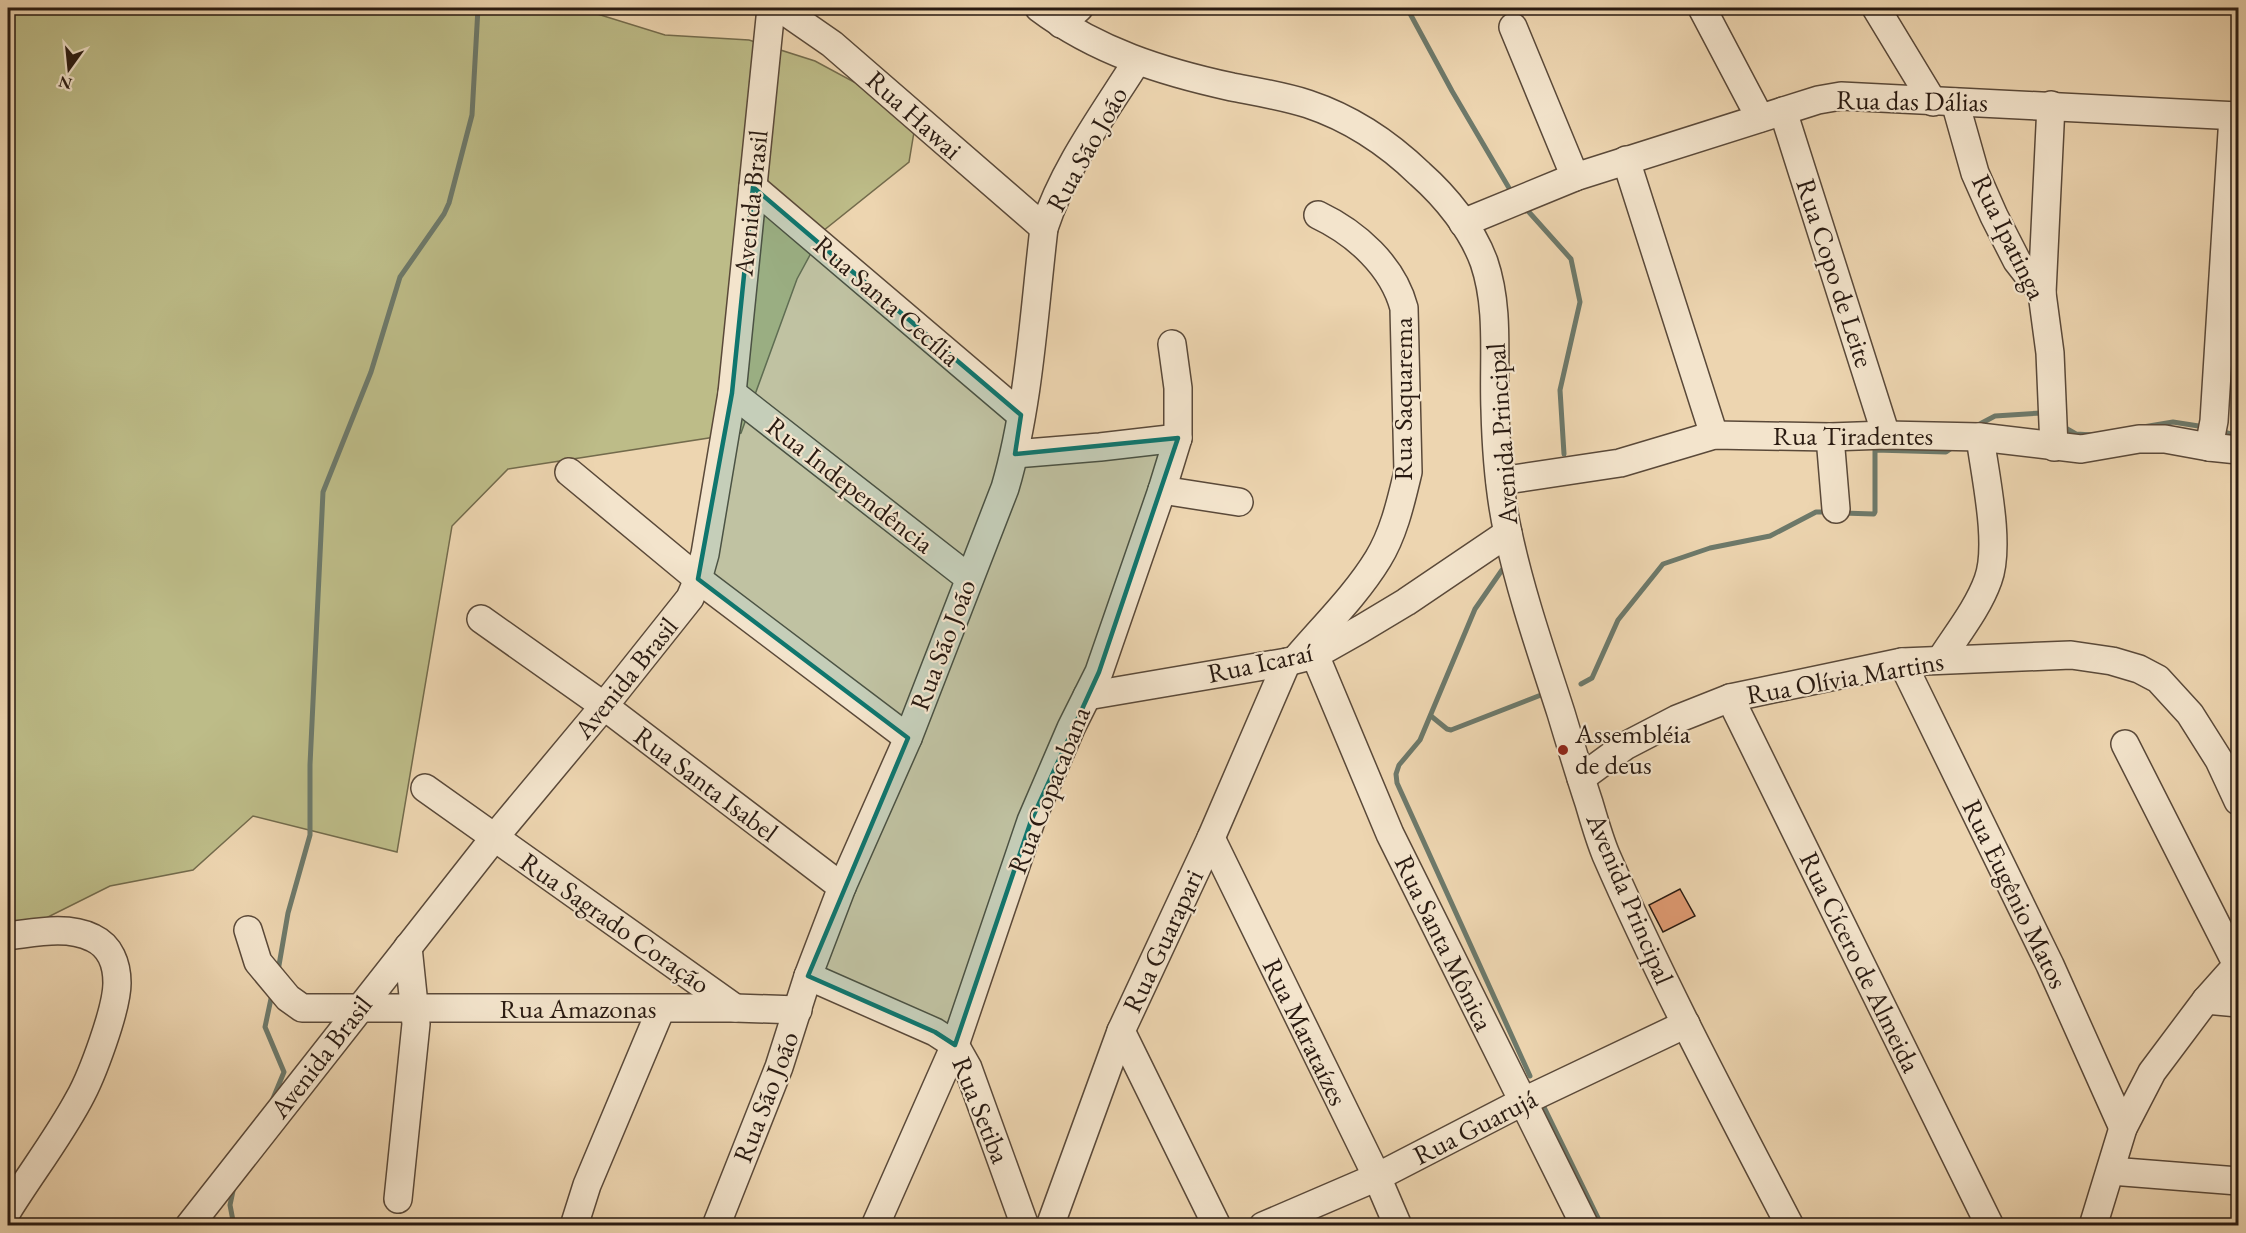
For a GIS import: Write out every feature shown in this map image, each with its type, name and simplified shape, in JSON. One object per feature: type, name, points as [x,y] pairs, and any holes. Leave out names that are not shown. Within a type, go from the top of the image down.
[{"type":"street","name":"Avenida Brasil","points":[[189,1226],[494,838],[690,598],[705,554],[732,393],[771,8]]},
{"type":"street","name":"Rua Hawai","points":[[780,8],[832,44],[1044,228]]},
{"type":"street","name":"Avenida Principal","points":[[1039,8],[1070,16],[1137,61],[1166,71],[1274,95],[1338,116],[1372,135],[1418,171],[1463,223],[1484,263],[1492,297],[1500,482],[1508,533],[1604,850],[1686,1024],[1790,1226]]},
{"type":"street","name":"Rua Copo de Leite","points":[[1702,8],[1772,115],[1886,435]]},
{"type":"street","name":"Rua Ipatinga","points":[[1876,8],[1944,102],[1994,216],[2017,261],[2042,293],[2050,353],[2054,447]]},
{"type":"street","points":[[1513,27],[1575,177]]},
{"type":"street","name":"Rua São João","points":[[716,1226],[779,1067],[808,976],[842,887],[908,738],[1005,488],[1015,453],[1021,415],[1044,228],[1053,202],[1066,174],[1137,61]]},
{"type":"street","name":"Rua das Dálias","points":[[1463,223],[1575,177],[1818,100],[1842,96],[2236,116]]},
{"type":"street","points":[[2042,293],[2052,105]]},
{"type":"street","points":[[2209,447],[2214,421],[2236,116]]},
{"type":"street","points":[[1626,160],[1714,435]]},
{"type":"street","name":"Rua Santa Cecília","points":[[753,187],[1021,415]]},
{"type":"street","name":"Rua Saquarema","points":[[1299,659],[1360,585],[1379,557],[1402,497],[1408,472],[1404,308],[1399,290],[1390,274],[1353,236],[1318,215]]},
{"type":"street","name":"Rua Copacabana","points":[[875,1226],[955,1045],[1031,821],[1071,728],[1099,672],[1162,490],[1178,438],[1178,388],[1172,344]]},
{"type":"street","name":"Rua Independência","points":[[732,393],[969,578]]},
{"type":"street","name":"Rua Tiradentes","points":[[1500,482],[1620,464],[1714,435],[1980,437],[2081,449],[2139,439],[2164,439],[2238,450]]},
{"type":"street","points":[[1830,437],[1836,509]]},
{"type":"street","points":[[1941,659],[1982,594],[1989,577],[1993,556],[1992,526],[1980,437]]},
{"type":"street","points":[[1015,453],[1100,447],[1178,438]]},
{"type":"street","points":[[569,472],[698,579],[908,738]]},
{"type":"street","points":[[1162,490],[1239,502]]},
{"type":"street","name":"Rua Icaraí","points":[[1087,696],[1299,659],[1407,602],[1508,533]]},
{"type":"street","name":"Rua Santa Isabel","points":[[481,619],[604,706],[842,887]]},
{"type":"street","name":"Rua Olívia Martins","points":[[1581,778],[1625,746],[1677,719],[1730,698],[1902,662],[2071,655],[2112,661],[2139,669],[2158,679],[2229,757],[2238,801]]},
{"type":"street","name":"Rua Guarapari","points":[[1050,1226],[1121,1031],[1211,838],[1299,659]]},
{"type":"street","name":"Rua Santa Mônica","points":[[1299,659],[1390,834],[1585,1226]]},
{"type":"street","name":"Rua Eugênio Matos","points":[[1902,662],[2050,964],[2123,1128]]},
{"type":"street","name":"Rua Cícero de Almeida","points":[[1730,698],[1990,1226]]},
{"type":"street","points":[[2092,1226],[2123,1128],[2152,1072],[2206,1000],[2238,964],[2125,744]]},
{"type":"street","name":"Rua Sagrado Coração","points":[[425,789],[735,1008]]},
{"type":"street","name":"Rua Marataízes","points":[[1211,838],[1377,1178],[1398,1226]]},
{"type":"street","name":"Rua Amazonas","points":[[248,930],[258,962],[288,998],[302,1008],[798,1010]]},
{"type":"street","points":[[8,936],[62,931],[93,938],[107,947],[114,963],[117,983],[116,996],[100,1049],[80,1098],[8,1210]]},
{"type":"street","points":[[398,1199],[416,1008],[408,946]]},
{"type":"street","name":"Rua Setiba","points":[[808,976],[935,1032],[955,1045],[968,1068],[1025,1226]]},
{"type":"street","points":[[2206,1000],[2238,1003]]},
{"type":"street","points":[[573,1226],[587,1185],[661,1009]]},
{"type":"street","name":"Rua Guarujá","points":[[1263,1226],[1377,1178],[1522,1102],[1686,1024]]},
{"type":"street","points":[[1121,1031],[1217,1226]]},
{"type":"street","points":[[2111,1171],[2238,1181]]},
{"type":"highlighted area","points":[[753,187],[1021,415],[1015,454],[1178,438],[1099,672],[1031,821],[955,1045],[935,1032],[808,976],[908,738],[698,579],[732,393]]},
{"type":"shaded area","points":[[8,8],[578,8],[665,35],[749,40],[815,61],[882,97],[915,126],[909,162],[823,231],[797,279],[741,433],[508,469],[452,526],[397,852],[253,816],[193,870],[110,886],[8,937]]},
{"type":"building","points":[[1680,889],[1695,916],[1663,932],[1649,905]]},
{"type":"waterway","points":[[8,9],[51,10],[56,8]]},
{"type":"waterway","points":[[278,971],[288,913],[310,835],[310,765],[323,492],[371,372],[400,277],[444,214],[449,203],[472,115],[478,8]]},
{"type":"waterway","points":[[1407,8],[1509,188]]},
{"type":"waterway","points":[[1528,211],[1571,259],[1580,302],[1560,390],[1564,454]]},
{"type":"waterway","points":[[1976,426],[1995,416],[2041,413],[2044,415]]},
{"type":"waterway","points":[[2143,427],[2173,422],[2205,427]]},
{"type":"waterway","points":[[2062,426],[2076,434],[2093,435]]},
{"type":"waterway","points":[[2220,431],[2238,436]]},
{"type":"waterway","points":[[1842,513],[1874,514],[1875,450],[1946,452],[1956,445]]},
{"type":"waterway","points":[[1581,684],[1592,678],[1618,620],[1663,564],[1710,548],[1770,536],[1816,512],[1830,512]]},
{"type":"waterway","points":[[1502,570],[1475,609],[1420,740],[1399,765],[1396,774],[1397,783],[1530,1076]]},
{"type":"waterway","points":[[1431,716],[1451,730],[1541,695]]},
{"type":"waterway","points":[[272,994],[265,1027],[284,1072],[272,1101]]},
{"type":"waterway","points":[[1541,1101],[1602,1226]]},
{"type":"waterway","points":[[234,1186],[230,1205],[234,1226]]},
{"type":"place","name":"Assembléia de deus","points":[[1563,750]]}]
